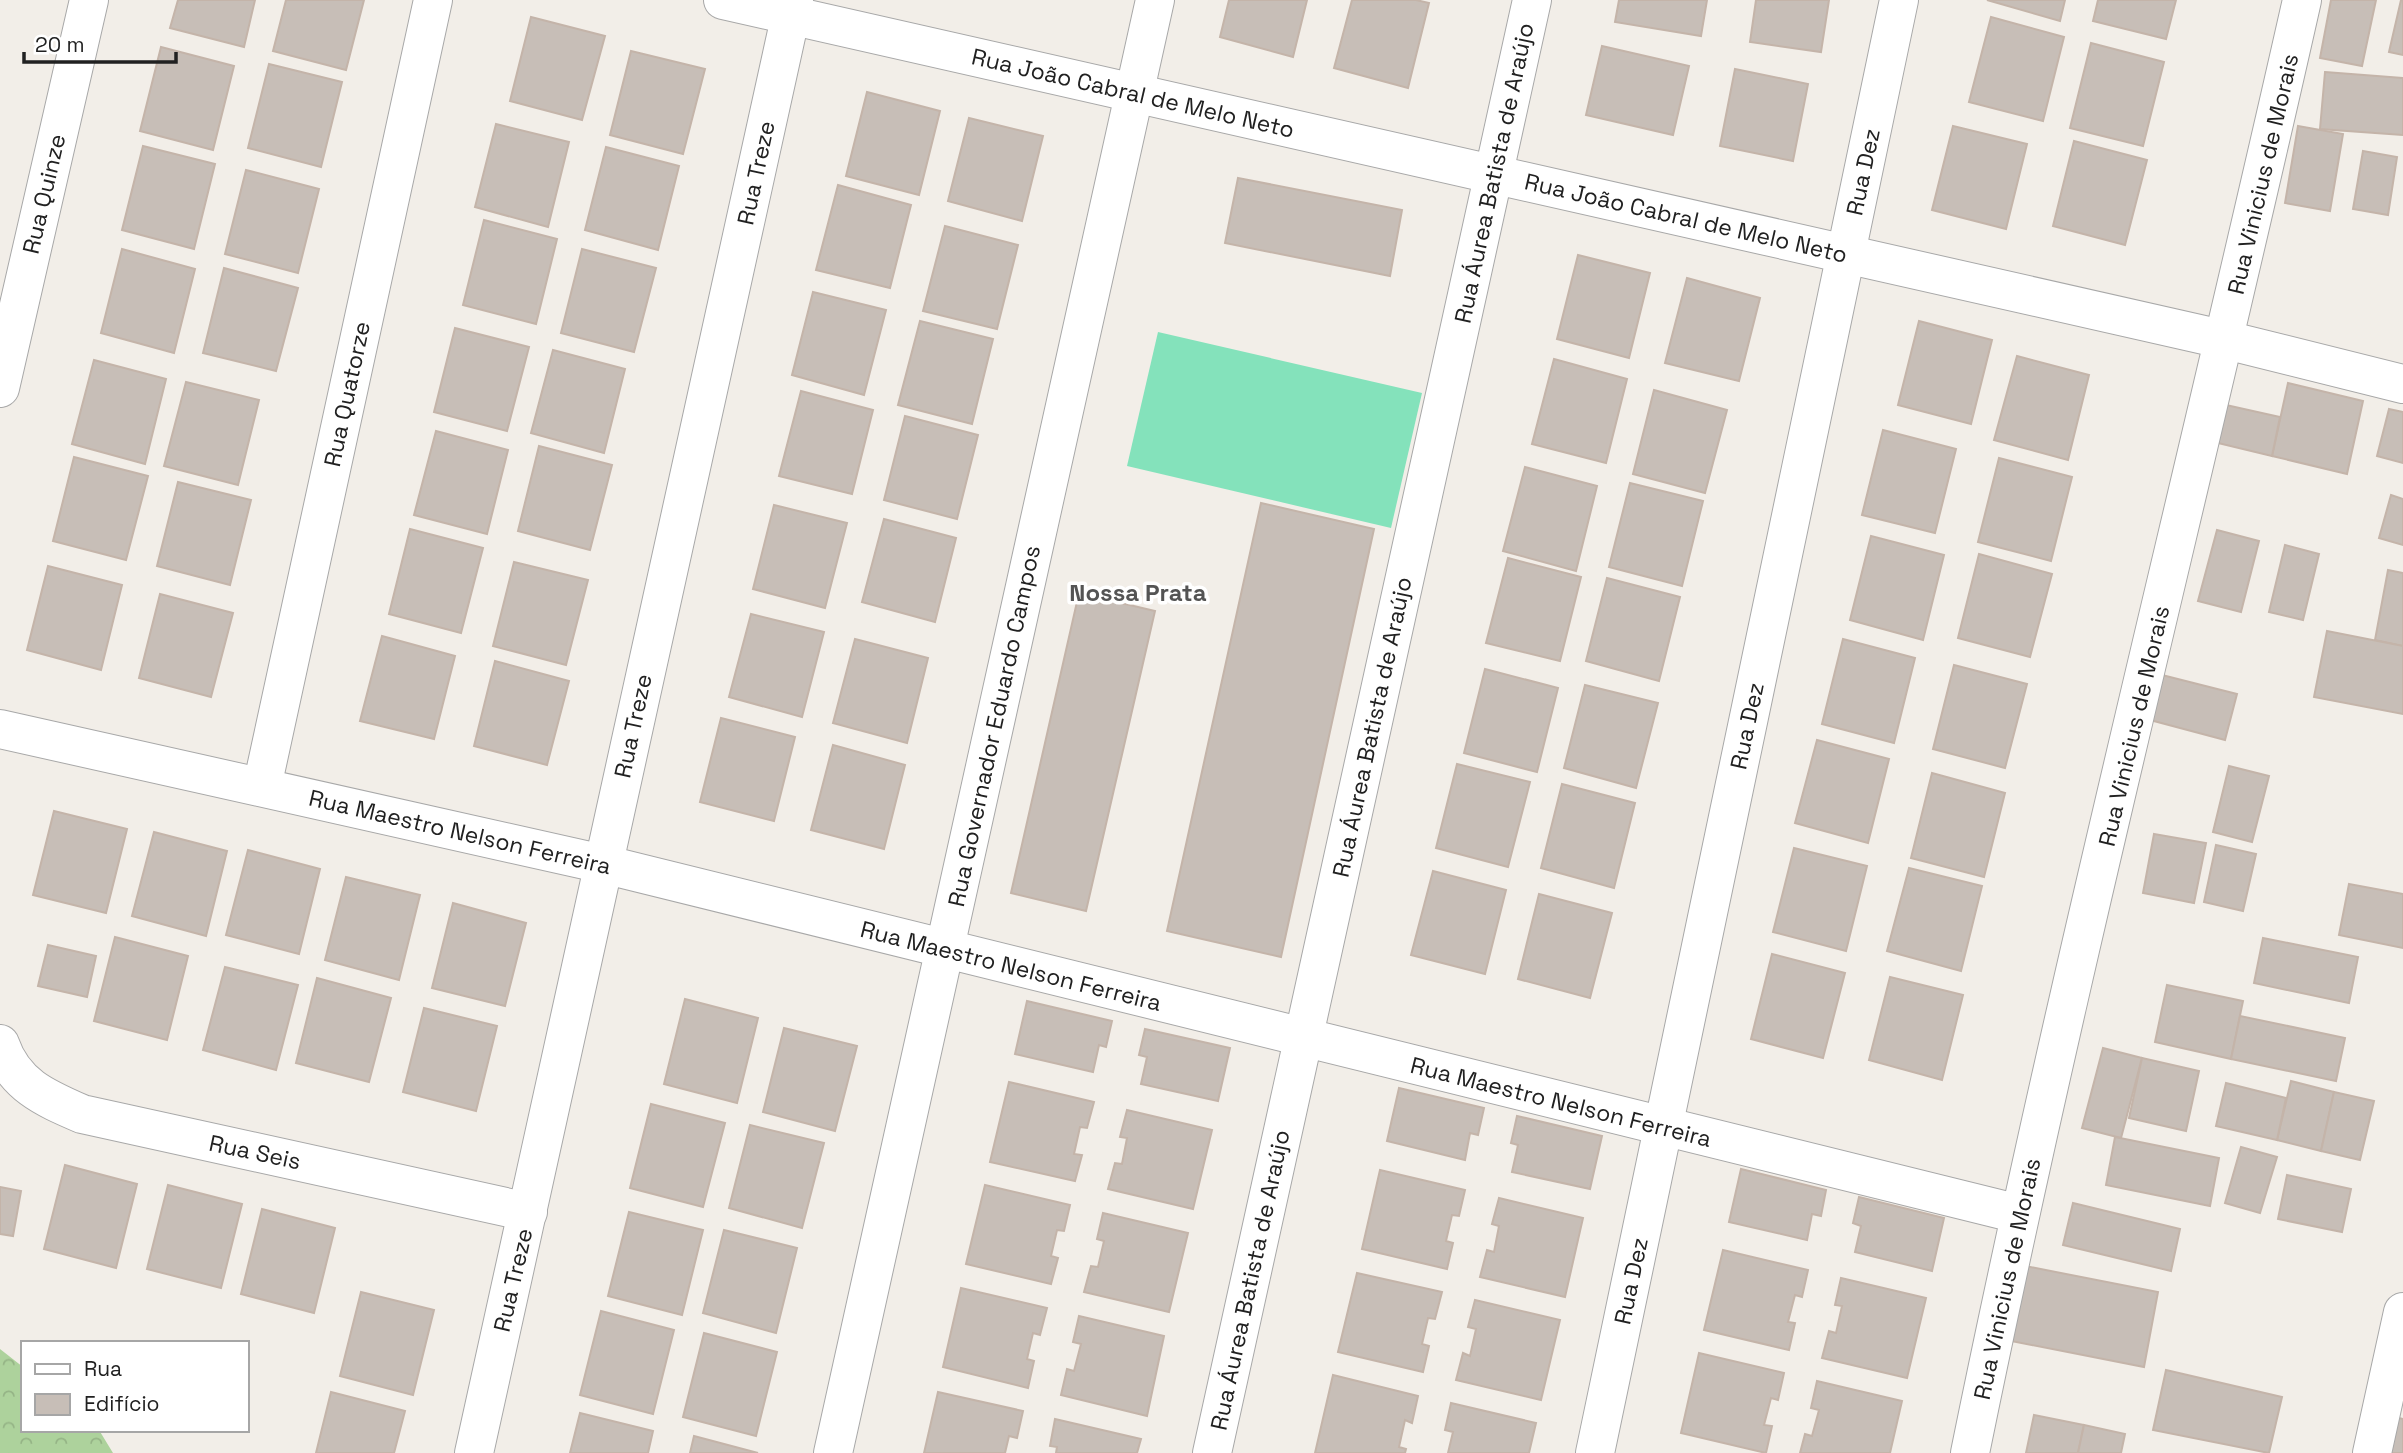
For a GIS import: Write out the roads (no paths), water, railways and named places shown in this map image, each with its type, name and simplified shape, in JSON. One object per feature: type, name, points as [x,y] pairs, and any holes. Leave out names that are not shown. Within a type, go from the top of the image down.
[{"type":"street","name":"Rua Quinze","points":[[0,388],[89,0]]},
{"type":"street","name":"Rua Quatorze","points":[[262,788],[433,0]]},
{"type":"street","name":"Rua João Cabral de Melo Neto","points":[[723,0],[792,8],[1134,94],[2226,340],[2403,384]]},
{"type":"street","name":"Rua Governador Eduardo Campos","points":[[834,1453],[1155,0]]},
{"type":"street","name":"Rua Áurea Batista de Araújo","points":[[1212,1453],[1532,0]]},
{"type":"street","name":"Rua Dez","points":[[1595,1453],[1899,0]]},
{"type":"street","name":"Rua Vinicius de Morais","points":[[1970,1453],[2019,1214],[2226,340],[2302,0]]},
{"type":"street","name":"Rua Treze","points":[[474,1453],[792,8]]},
{"type":"street","name":"Rua Maestro Nelson Ferreira","points":[[0,729],[603,864],[2019,1214]]},
{"type":"street","name":"Rua Seis","points":[[2,1049],[20,1080],[36,1094],[82,1114],[528,1212]]},
{"type":"street","points":[[2372,1453],[2403,1312]]},
{"type":"district","name":"Nossa Prata","points":[[1138,593]]}]
